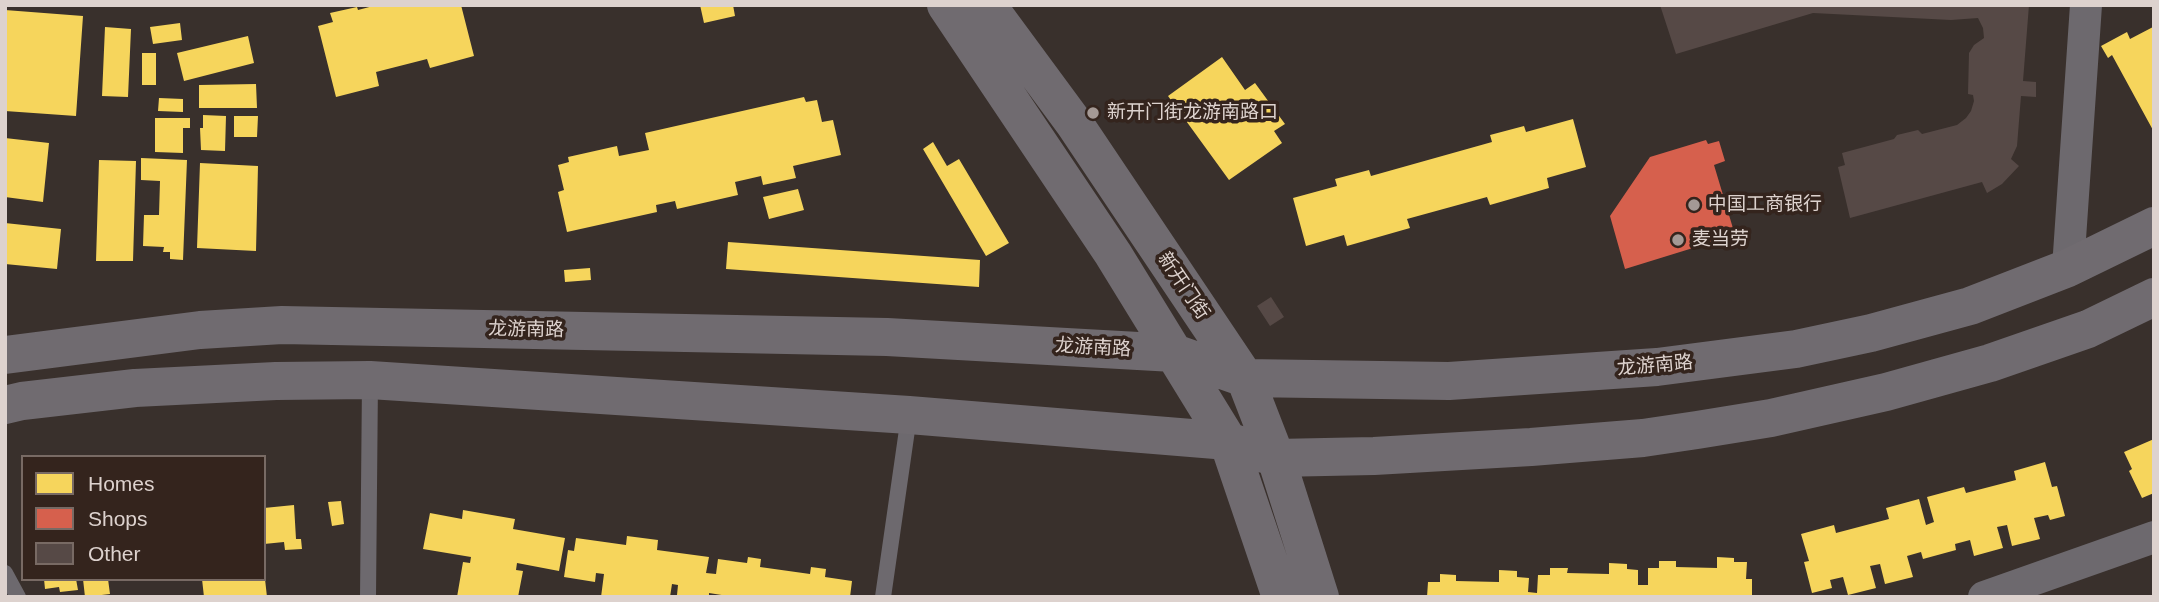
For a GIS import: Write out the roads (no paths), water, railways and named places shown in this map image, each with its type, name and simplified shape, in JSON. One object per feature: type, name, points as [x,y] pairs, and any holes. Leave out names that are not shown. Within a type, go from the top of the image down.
[{"type":"main road","points":[[946,5],[1113,254],[1228,441],[1258,524],[1280,597]]},
{"type":"main road","name":"新开门街","points":[[987,5],[1073,123],[1245,378],[1276,458],[1320,597]]},
{"type":"main road","name":"龙游南路","points":[[5,355],[200,330],[282,325],[887,337],[1174,353],[1245,378],[1449,381],[1657,367],[1796,349],[1871,333],[1970,306],[2068,268],[2154,226]]},
{"type":"main road","points":[[5,405],[135,388],[276,381],[370,380],[909,415],[1228,441],[1276,458],[1374,456],[1643,438],[1771,418],[1886,392],[1990,363],[2088,329],[2154,297]]},
{"type":"street","points":[[2068,268],[2089,7]]},
{"type":"street","points":[[1984,597],[2154,537]]},
{"type":"lane","points":[[368,597],[370,380]]},
{"type":"lane","points":[[883,597],[909,415]]},
{"type":"lane","points":[[5,573],[18,597]]},
{"type":"place","name":"新开门街龙游南路口","points":[[1093,113]]},
{"type":"place","name":"中国工商银行","points":[[1694,205]]},
{"type":"place","name":"麦当劳","points":[[1678,240]]}]
